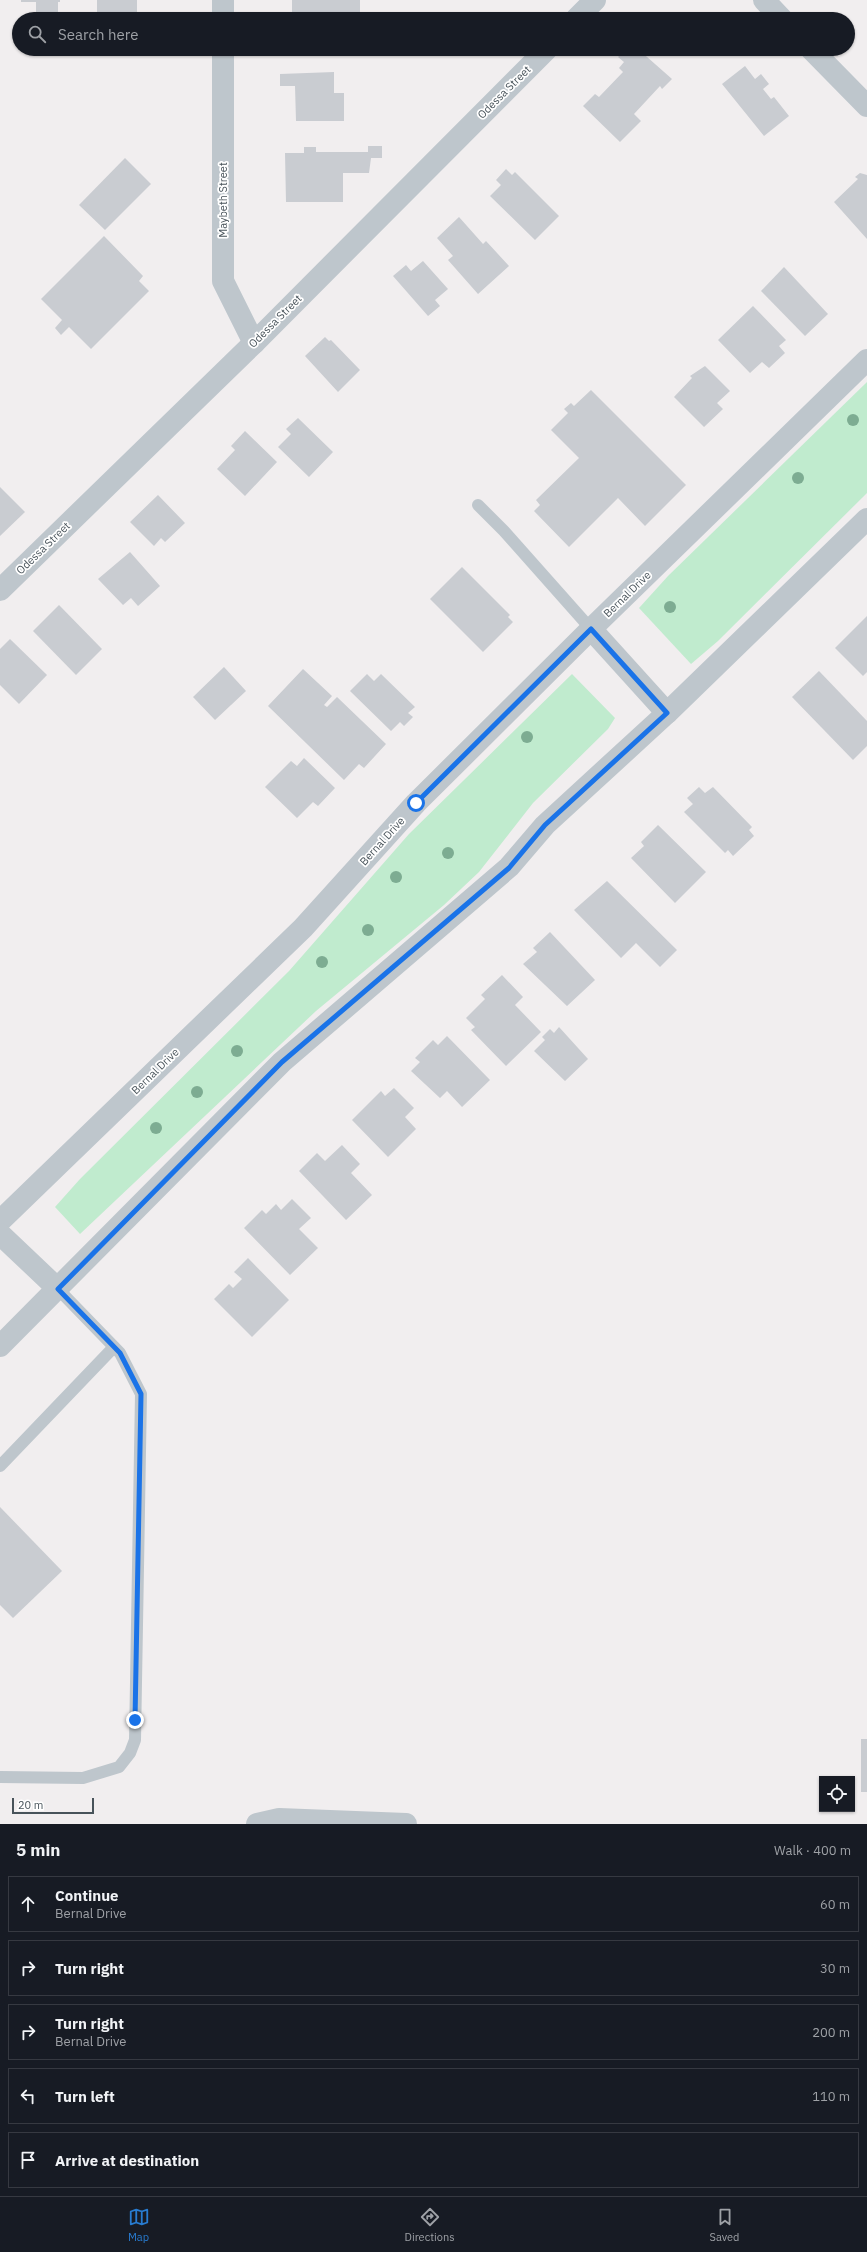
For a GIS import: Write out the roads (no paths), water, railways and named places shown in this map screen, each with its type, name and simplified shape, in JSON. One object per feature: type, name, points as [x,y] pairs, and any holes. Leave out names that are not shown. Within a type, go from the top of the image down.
[{"type":"street","points":[[223,0],[223,12]]},
{"type":"street","points":[[583,12],[595,0]]},
{"type":"street","points":[[764,0],[775,12]]},
{"type":"street","name":"Maybeth Street","points":[[223,56],[223,282],[254,343]]},
{"type":"street","name":"Odessa Street","points":[[0,590],[254,343],[539,56]]},
{"type":"street","points":[[818,56],[867,106]]},
{"type":"street","name":"Bernal Drive","points":[[0,1221],[303,928],[416,803],[591,629],[867,360]]},
{"type":"street","points":[[0,1346],[282,1062],[509,868],[545,825],[667,713],[867,519]]},
{"type":"street","points":[[591,629],[667,713]]},
{"type":"street","points":[[0,1234],[58,1289]]},
{"type":"street","points":[[257,1824],[279,1819],[406,1824]]},
{"type":"lane","points":[[478,505],[504,531],[591,629]]},
{"type":"lane","points":[[0,1777],[83,1778],[119,1767],[130,1753],[135,1740],[141,1394],[120,1353],[58,1289]]},
{"type":"lane","points":[[0,1466],[114,1347]]}]
